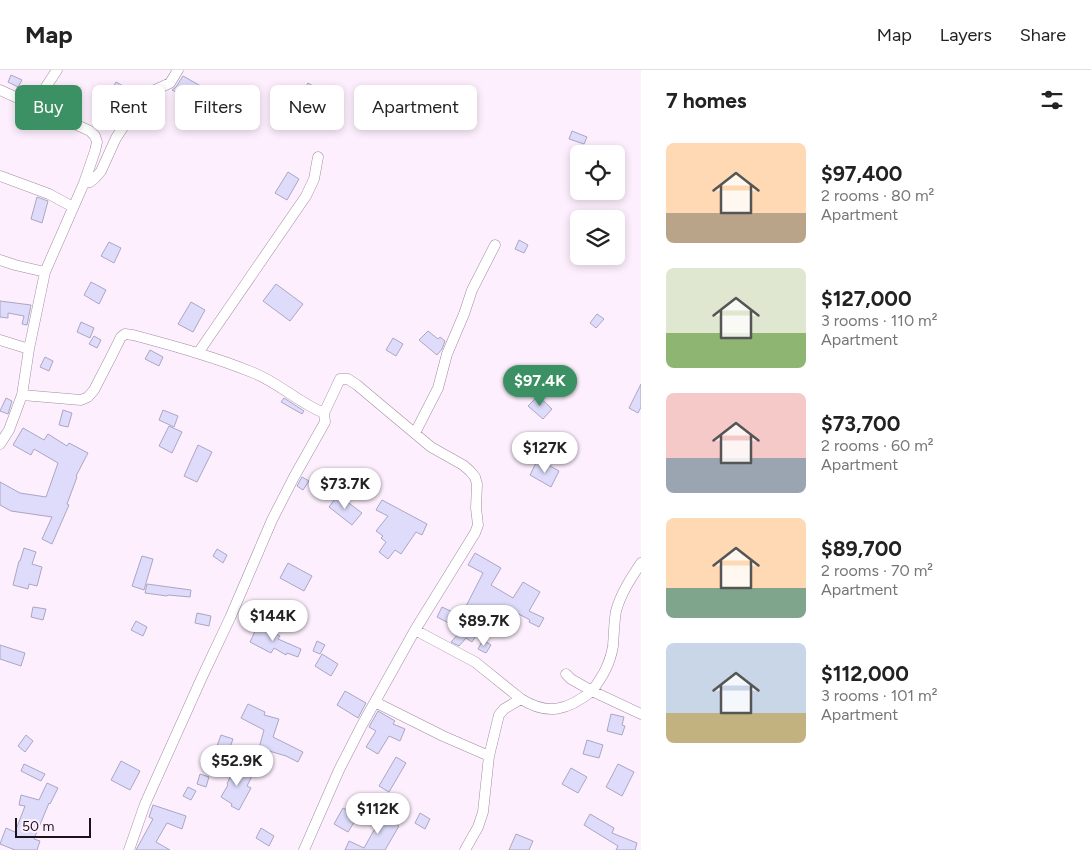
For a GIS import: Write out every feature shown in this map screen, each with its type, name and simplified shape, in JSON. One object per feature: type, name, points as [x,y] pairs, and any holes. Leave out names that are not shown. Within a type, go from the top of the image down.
[{"type":"street","points":[[47,85],[57,70]]},
{"type":"street","points":[[84,183],[90,182],[101,172],[116,138],[144,96],[170,83],[178,70]]},
{"type":"street","points":[[0,90],[15,97]]},
{"type":"street","points":[[0,444],[8,430],[22,395],[28,349],[45,272],[96,151],[95,136],[82,127]]},
{"type":"street","points":[[198,352],[306,196],[314,179],[318,157]]},
{"type":"street","points":[[0,176],[49,194],[73,207]]},
{"type":"street","points":[[415,433],[438,388],[447,354],[472,290],[495,245]]},
{"type":"street","points":[[0,260],[45,272]]},
{"type":"street","points":[[22,395],[81,400],[88,397],[94,390],[120,337],[125,334],[198,352],[255,373],[324,413]]},
{"type":"street","points":[[0,340],[28,349]]},
{"type":"street","points":[[129,850],[145,804],[230,618],[272,520],[324,422],[324,413],[337,384],[340,379],[348,379],[431,447],[470,471],[475,477],[477,484],[476,508],[478,525],[475,533],[415,630],[375,702],[339,770],[304,850]]},
{"type":"street","points":[[415,630],[475,662],[530,704],[544,709],[555,710],[570,706],[592,691],[603,675],[612,647],[616,612],[620,598],[641,563]]},
{"type":"street","points":[[566,674],[592,691],[641,714]]},
{"type":"street","points":[[465,850],[478,827],[483,812],[489,756],[499,715],[504,709],[521,699]]},
{"type":"street","points":[[375,702],[443,736],[489,756]]},
{"type":"building","points":[[11,75],[22,80],[19,85],[15,86],[8,82]]},
{"type":"building","points":[[183,76],[199,85],[177,85]]},
{"type":"building","points":[[572,131],[587,137],[584,144],[569,139]]},
{"type":"building","points":[[288,172],[299,179],[287,200],[275,193]]},
{"type":"building","points":[[37,197],[48,201],[42,223],[31,219]]},
{"type":"building","points":[[519,240],[528,245],[524,253],[515,249]]},
{"type":"building","points":[[109,242],[121,248],[114,263],[101,256]]},
{"type":"building","points":[[91,282],[106,290],[99,304],[84,295]]},
{"type":"building","points":[[276,284],[303,304],[290,321],[263,301]]},
{"type":"building","points":[[0,301],[31,305],[27,325],[22,324],[24,316],[8,313],[8,318],[0,317]]},
{"type":"building","points":[[191,302],[205,310],[193,332],[178,324]]},
{"type":"building","points":[[597,314],[604,319],[596,328],[590,323]]},
{"type":"building","points":[[81,322],[94,328],[90,338],[77,332]]},
{"type":"building","points":[[428,331],[438,339],[440,337],[445,341],[437,355],[419,340]]},
{"type":"building","points":[[94,336],[101,340],[97,348],[89,344]]},
{"type":"building","points":[[393,338],[403,344],[396,356],[386,350]]},
{"type":"building","points":[[150,350],[163,357],[159,366],[145,359]]},
{"type":"building","points":[[45,357],[53,361],[49,371],[40,367]]},
{"type":"building","points":[[641,384],[641,407],[638,413],[629,408]]},
{"type":"building","points":[[538,396],[552,409],[543,419],[528,406]]},
{"type":"building","points":[[6,398],[12,401],[8,414],[0,411]]},
{"type":"building","points":[[284,398],[304,411],[302,414],[281,402]]},
{"type":"building","points":[[63,410],[72,413],[68,427],[59,425]]},
{"type":"building","points":[[163,410],[178,416],[174,427],[159,420]]},
{"type":"building","points":[[169,426],[182,432],[172,453],[159,446]]},
{"type":"building","points":[[23,428],[44,440],[48,434],[67,446],[69,443],[88,453],[76,476],[67,504],[69,505],[52,544],[42,539],[52,517],[11,511],[0,505],[0,482],[20,493],[46,497],[58,463],[34,449],[31,455],[13,445]]},
{"type":"building","points":[[198,445],[212,452],[197,482],[184,476]]},
{"type":"building","points":[[536,463],[543,466],[545,463],[559,471],[551,487],[530,475]]},
{"type":"building","points":[[302,477],[309,481],[303,490],[297,486]]},
{"type":"building","points":[[338,495],[362,513],[352,525],[329,507]]},
{"type":"building","points":[[382,500],[427,524],[422,535],[416,532],[401,554],[395,550],[388,559],[379,552],[386,542],[381,538],[383,536],[376,531],[388,516],[376,510]]},
{"type":"building","points":[[24,548],[36,552],[32,564],[42,567],[37,586],[29,584],[28,589],[13,585]]},
{"type":"building","points":[[217,549],[227,555],[223,563],[213,556]]},
{"type":"building","points":[[475,553],[501,568],[491,585],[513,598],[523,582],[540,592],[529,611],[544,618],[539,627],[513,611],[512,615],[493,608],[472,642],[466,638],[459,646],[451,642],[462,630],[437,617],[442,607],[461,616],[483,573],[468,565]]},
{"type":"building","points":[[142,556],[153,559],[144,590],[132,586]]},
{"type":"building","points":[[288,563],[312,576],[304,591],[280,578]]},
{"type":"building","points":[[147,584],[191,590],[190,597],[145,593]]},
{"type":"building","points":[[33,607],[46,609],[43,620],[31,617]]},
{"type":"building","points":[[197,613],[211,616],[209,626],[195,623]]},
{"type":"building","points":[[136,621],[147,627],[143,636],[131,630]]},
{"type":"building","points":[[258,625],[280,636],[278,639],[301,649],[298,657],[287,653],[286,655],[274,648],[271,653],[250,642]]},
{"type":"building","points":[[483,640],[491,645],[486,653],[478,649]]},
{"type":"building","points":[[317,641],[325,645],[320,654],[313,651]]},
{"type":"building","points":[[0,645],[25,653],[21,666],[0,659]]},
{"type":"building","points":[[322,654],[338,664],[331,676],[315,666]]},
{"type":"building","points":[[345,691],[366,703],[358,718],[337,705]]},
{"type":"building","points":[[248,704],[265,712],[264,715],[279,719],[273,737],[303,752],[298,762],[286,756],[259,748],[264,730],[241,718]]},
{"type":"building","points":[[378,711],[395,721],[393,724],[405,729],[400,741],[389,736],[378,754],[366,747],[376,731],[369,727]]},
{"type":"building","points":[[611,714],[624,717],[622,725],[625,726],[622,735],[607,731]]},
{"type":"building","points":[[26,735],[33,741],[25,752],[18,746]]},
{"type":"building","points":[[221,735],[233,739],[229,750],[217,746]]},
{"type":"building","points":[[587,740],[603,745],[599,758],[583,754]]},
{"type":"building","points":[[396,757],[406,763],[389,792],[379,786]]},
{"type":"building","points":[[121,761],[140,771],[130,790],[111,780]]},
{"type":"building","points":[[24,764],[45,774],[41,781],[21,771]]},
{"type":"building","points":[[229,764],[252,776],[247,786],[251,788],[239,810],[221,797],[231,775],[225,772]]},
{"type":"building","points":[[618,764],[634,772],[622,796],[606,787]]},
{"type":"building","points":[[571,768],[587,777],[578,793],[562,784]]},
{"type":"building","points":[[200,774],[209,777],[206,787],[197,784]]},
{"type":"building","points":[[47,783],[58,788],[49,803],[34,839],[40,841],[37,850],[15,850],[0,844],[6,828],[15,832],[25,806],[19,805],[21,795],[39,800]]},
{"type":"building","points":[[188,787],[196,791],[191,800],[183,796]]},
{"type":"building","points":[[153,805],[186,816],[182,829],[167,823],[156,842],[170,850],[136,850],[153,819],[149,817]]},
{"type":"building","points":[[343,808],[358,816],[348,832],[334,824]]},
{"type":"building","points":[[375,812],[399,826],[385,850],[345,850],[349,841],[364,848],[377,825],[370,821]]},
{"type":"building","points":[[420,813],[430,819],[425,829],[415,823]]},
{"type":"building","points":[[590,814],[614,828],[612,833],[637,843],[635,850],[616,850],[618,846],[584,825]]},
{"type":"building","points":[[261,828],[274,836],[269,846],[256,838]]},
{"type":"building","points":[[516,834],[533,841],[529,850],[509,850]]}]
